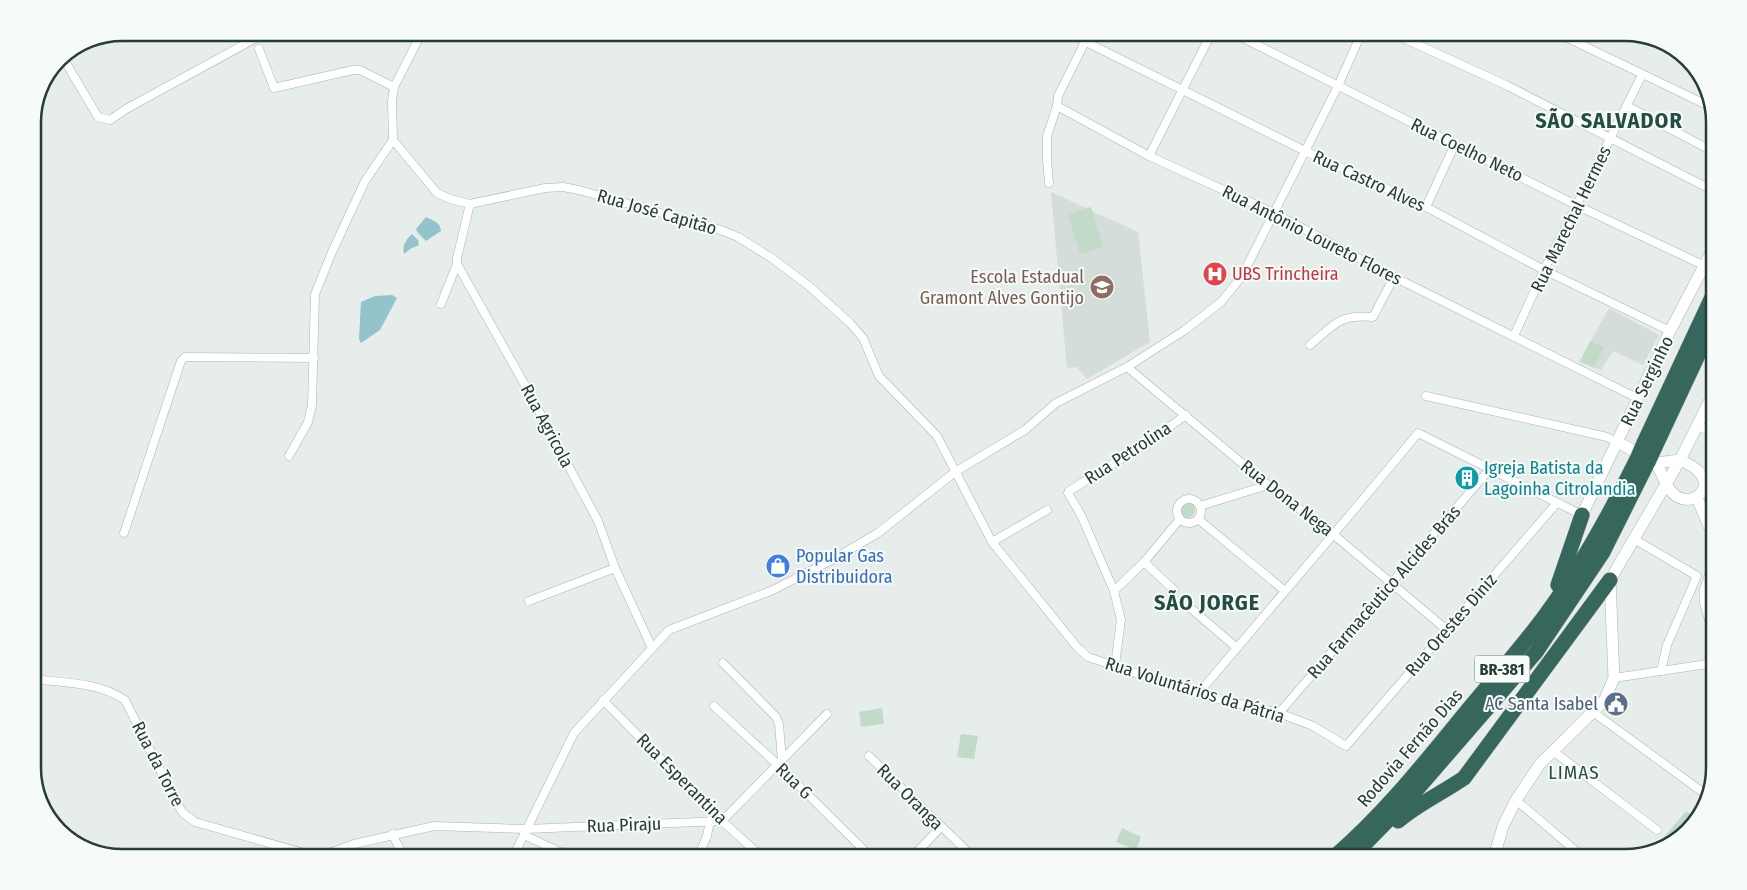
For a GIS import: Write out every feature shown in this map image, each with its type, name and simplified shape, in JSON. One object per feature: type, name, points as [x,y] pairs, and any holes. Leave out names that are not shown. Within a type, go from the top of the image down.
[{"type":"highway","name":"Rodovia Fernão Dias","points":[[1344,849],[1398,794],[1543,618],[1570,580],[1617,501],[1648,455],[1706,313]]},
{"type":"highway","name":"Rodovia Fernão Dias","points":[[1361,849],[1406,802],[1536,652],[1603,552],[1706,337]]},
{"type":"highway","points":[[1514,654],[1559,584],[1582,516]]},
{"type":"highway","points":[[1367,849],[1399,819],[1464,778],[1610,580]]},
{"type":"street","points":[[66,64],[98,118],[110,120],[126,109],[250,41]]},
{"type":"street","points":[[289,456],[308,422],[313,395],[315,294],[365,181],[393,140],[392,101],[394,87],[417,41]]},
{"type":"street","points":[[1150,156],[1208,41]]},
{"type":"street","name":"Rua Coelho Neto","points":[[1249,41],[1578,206],[1705,266]]},
{"type":"street","points":[[517,849],[574,733],[669,630],[773,590],[832,560],[894,522],[955,472],[1025,430],[1056,403],[1127,366],[1185,330],[1221,302],[1242,276],[1338,86],[1358,41]]},
{"type":"street","points":[[1410,41],[1508,86],[1706,187]]},
{"type":"street","points":[[1573,41],[1703,103]]},
{"type":"street","points":[[1049,183],[1047,136],[1057,106],[1058,96],[1086,42]]},
{"type":"street","name":"Rua Castro Alves","points":[[1086,42],[1183,92],[1426,207],[1544,270],[1670,331]]},
{"type":"street","points":[[259,50],[274,88],[353,70],[360,70],[394,87]]},
{"type":"street","name":"Rua Marechal Hermes","points":[[1514,336],[1544,270],[1578,206],[1642,74]]},
{"type":"street","name":"Rua Antônio Loureto Flores","points":[[1057,106],[1150,156],[1274,213],[1394,276],[1639,398]]},
{"type":"street","points":[[1627,106],[1706,148]]},
{"type":"street","name":"Rua José Capitão","points":[[393,140],[437,194],[450,199],[470,204],[545,188],[562,187],[579,190],[718,229],[738,237],[773,258],[809,286],[850,323],[863,338],[880,376],[936,436],[955,472]]},
{"type":"street","points":[[1426,207],[1455,144]]},
{"type":"street","points":[[441,304],[457,264],[470,204]]},
{"type":"street","name":"Rua Agricola","points":[[457,264],[598,521],[615,568],[652,648]]},
{"type":"street","name":"Rua Serginho","points":[[1582,516],[1670,331],[1705,266]]},
{"type":"street","points":[[1310,345],[1345,318],[1357,316],[1373,317],[1394,276]]},
{"type":"street","points":[[124,533],[181,361],[185,357],[314,358]]},
{"type":"street","name":"Rua Dona Nega","points":[[1127,366],[1268,485],[1334,535],[1446,630]]},
{"type":"street","points":[[1426,396],[1607,437],[1648,455],[1680,460],[1689,464],[1701,474],[1704,488],[1697,498],[1688,500],[1679,498],[1671,492],[1648,455]]},
{"type":"street","points":[[1497,849],[1503,826],[1516,800],[1540,764],[1604,700],[1614,678],[1610,580],[1680,460],[1706,409]]},
{"type":"street","name":"Rua Petrolina","points":[[1114,591],[1081,515],[1068,494],[1069,491],[1142,446],[1186,415]]},
{"type":"street","points":[[1698,426],[1706,430]]},
{"type":"street","points":[[1198,694],[1334,535],[1418,433],[1582,516]]},
{"type":"street","name":"Rua Farmacêutico Alcides Brás","points":[[1279,713],[1489,470]]},
{"type":"street","name":"Rua Voluntários da Pátria","points":[[955,472],[992,542],[1077,647],[1088,657],[1198,694],[1279,713],[1313,726],[1346,746]]},
{"type":"street","points":[[1200,506],[1268,485]]},
{"type":"street","points":[[1697,498],[1706,519]]},
{"type":"street","points":[[1192,499],[1200,506],[1201,513],[1198,519],[1187,523],[1180,519],[1177,508],[1181,502],[1192,499]]},
{"type":"street","name":"Rua Orestes Diniz","points":[[1346,746],[1556,504]]},
{"type":"street","points":[[992,542],[1047,510]]},
{"type":"street","points":[[1115,665],[1121,620],[1114,591],[1144,562],[1180,519]]},
{"type":"street","points":[[1198,519],[1285,591]]},
{"type":"street","points":[[1634,539],[1697,576],[1667,645],[1661,671]]},
{"type":"street","points":[[1144,562],[1174,590]]},
{"type":"street","points":[[528,601],[615,568]]},
{"type":"street","points":[[1706,587],[1706,604]]},
{"type":"street","points":[[1187,605],[1237,648]]},
{"type":"street","points":[[723,663],[776,717],[779,724],[780,763]]},
{"type":"street","points":[[1614,678],[1638,676],[1706,664]]},
{"type":"street","name":"Rua da Torre","points":[[41,680],[92,686],[117,694],[125,700],[183,813],[196,822],[288,849]]},
{"type":"street","name":"Rua Esperantina","points":[[603,700],[722,821],[752,849]]},
{"type":"street","name":"Rua G","points":[[714,706],[780,763],[862,849]]},
{"type":"street","points":[[1593,712],[1702,792]]},
{"type":"street","points":[[722,821],[827,714]]},
{"type":"street","points":[[1554,751],[1657,830]]},
{"type":"street","name":"Rua Oranga","points":[[869,756],[964,849]]},
{"type":"street","points":[[1516,800],[1573,849]]},
{"type":"street","points":[[701,849],[710,821]]},
{"type":"street","name":"Rua Piraju","points":[[341,849],[392,834],[434,826],[525,832],[722,821]]},
{"type":"street","points":[[920,849],[941,827]]},
{"type":"street","points":[[525,832],[555,849]]},
{"type":"street","points":[[392,834],[400,849]]},
{"type":"shaded area","name":"Escola Estadual Gramont Alves Gontijo","points":[[1051,192],[1138,232],[1150,342],[1087,379],[1077,367],[1067,368]]},
{"type":"shaded area","points":[[1609,308],[1659,335],[1643,365],[1613,351],[1601,370],[1579,362]]},
{"type":"green space","points":[[1091,207],[1103,247],[1080,254],[1068,214]]},
{"type":"green space","points":[[1590,341],[1604,347],[1594,368],[1580,361]]},
{"type":"green space","points":[[1187,502],[1195,510],[1187,518],[1179,510]]},
{"type":"green space","points":[[882,708],[884,724],[861,727],[859,712]]},
{"type":"green space","points":[[961,734],[978,736],[974,759],[957,757]]},
{"type":"green space","points":[[1686,811],[1691,815],[1674,832],[1662,840]]},
{"type":"green space","points":[[1122,828],[1141,837],[1136,849],[1116,842]]},
{"type":"water","points":[[426,217],[438,224],[441,231],[426,241],[416,229]]},
{"type":"water","points":[[412,234],[418,240],[419,245],[404,254],[405,243]]},
{"type":"water","points":[[392,295],[397,298],[380,330],[361,343],[359,339],[361,302],[375,296]]},
{"type":"place","name":"UBS Trincheira","points":[[1215,274]]},
{"type":"place","name":"Escola Estadual Gramont Alves Gontijo","points":[[1102,287]]},
{"type":"place","name":"Igreja Batista da Lagoinha Citrolandia","points":[[1467,478]]},
{"type":"place","name":"Popular Gas Distribuidora","points":[[778,566]]},
{"type":"place","name":"AC Santa Isabel","points":[[1616,704]]},
{"type":"district","name":"SÃO SALVADOR","points":[[1609,120]]},
{"type":"district","name":"SÃO JORGE","points":[[1207,602]]},
{"type":"district","name":"LIMAS","points":[[1574,772]]}]
